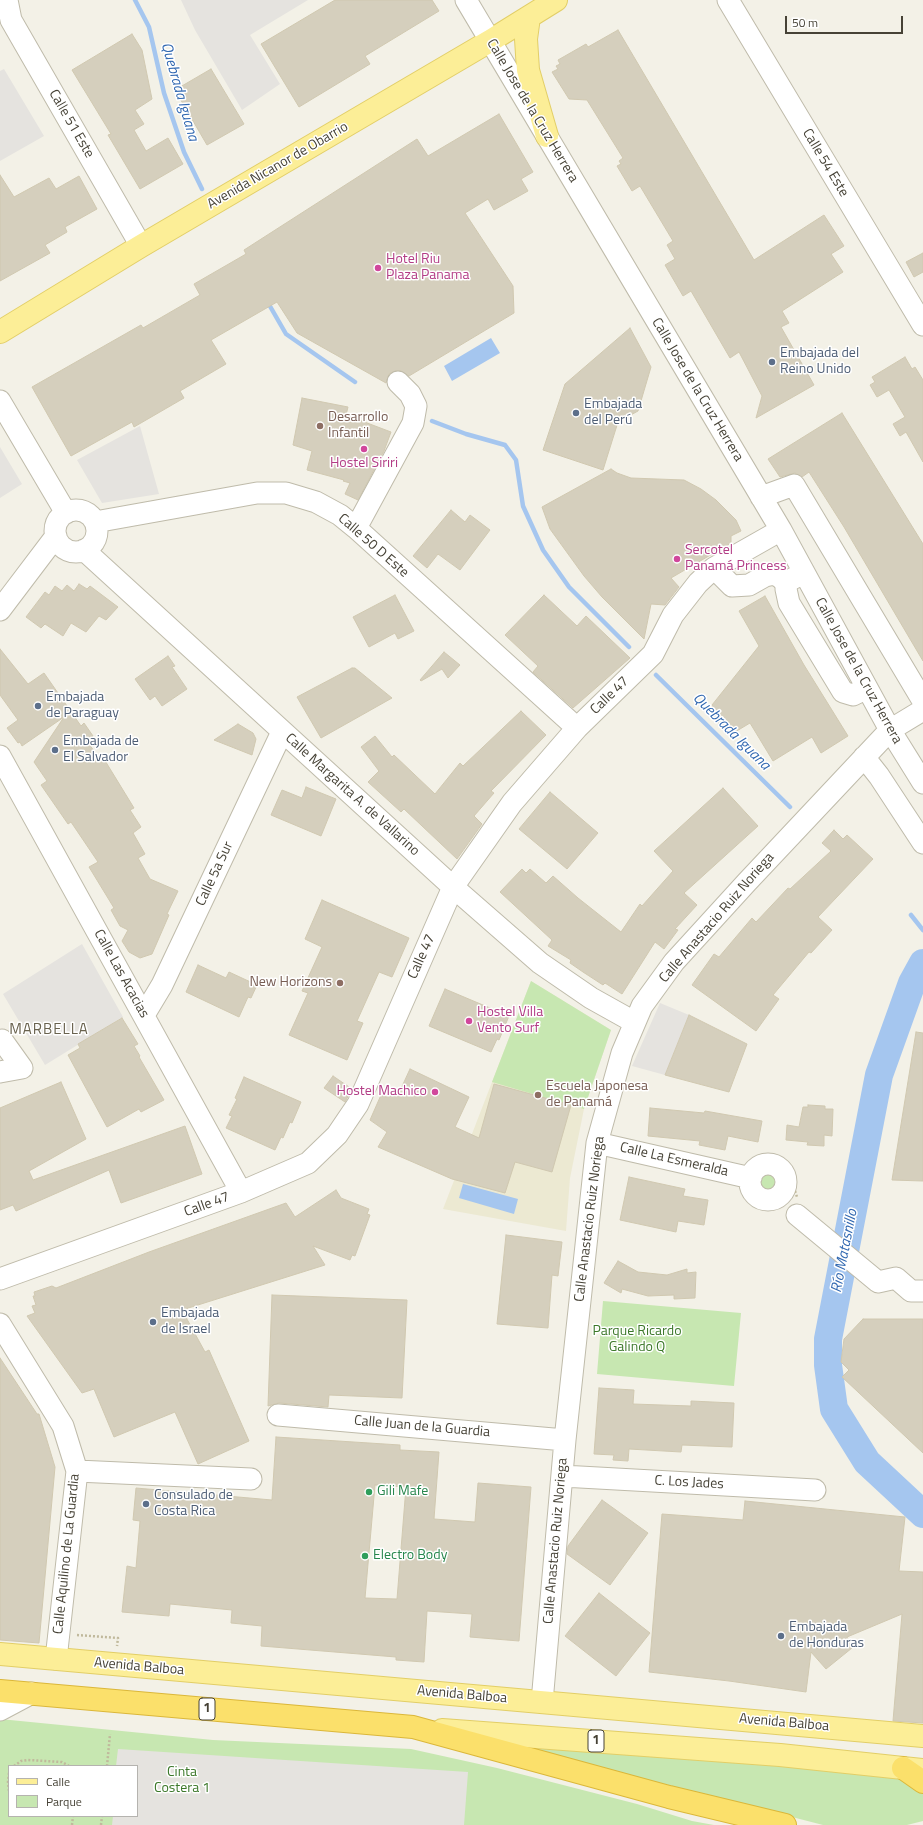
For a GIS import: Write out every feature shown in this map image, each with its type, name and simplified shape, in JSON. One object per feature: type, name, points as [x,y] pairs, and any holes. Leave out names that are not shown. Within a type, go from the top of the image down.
[{"type":"highway","name":"1","points":[[0,1690],[413,1727]]},
{"type":"highway","points":[[413,1727],[669,1797],[775,1822]]},
{"type":"highway","points":[[913,1769],[923,1782]]},
{"type":"main road","name":"Avenida Nicanor de Obarrio","points":[[0,332],[141,246],[490,41],[556,0]]},
{"type":"main road","points":[[529,17],[526,39],[528,70],[547,136]]},
{"type":"main road","name":"Avenida Balboa","points":[[0,1654],[918,1735]]},
{"type":"main road","name":"1","points":[[413,1727],[780,1755],[913,1769]]},
{"type":"street","name":"Calle 51 Este","points":[[7,0],[6,24],[141,246]]},
{"type":"street","name":"Calle Jose de la Cruz Herrera","points":[[466,0],[781,530],[890,730],[923,783]]},
{"type":"street","name":"Calle 54 Este","points":[[728,0],[923,326]]},
{"type":"street","points":[[356,528],[413,423],[416,406],[410,394],[398,382]]},
{"type":"street","points":[[0,401],[66,513]]},
{"type":"street","points":[[761,497],[794,485],[923,701]]},
{"type":"street","name":"Calle 50 D Este","points":[[95,522],[257,493],[286,493],[316,502],[340,515],[356,528],[577,728]]},
{"type":"street","points":[[0,610],[56,536],[57,523],[66,513],[79,510],[91,516],[95,522],[97,535],[94,542],[84,550],[70,551],[64,548],[56,536]]},
{"type":"street","name":"Calle 47","points":[[0,1279],[241,1192],[308,1163],[337,1135],[358,1104],[453,887],[512,803],[577,728],[653,654],[672,615],[698,583],[714,568],[781,530]]},
{"type":"street","name":"Calle Margarita A. de Vallarino","points":[[84,550],[453,887],[540,963],[591,998],[634,1022]]},
{"type":"street","points":[[714,568],[732,586],[749,585],[765,576],[774,574],[781,578],[787,585]]},
{"type":"street","points":[[804,573],[792,578],[787,585],[789,603],[843,692],[853,695],[867,688]]},
{"type":"street","name":"Calle Anastacio Ruiz Noriega","points":[[542,1702],[565,1440],[597,1143],[622,1053],[642,1006],[674,962],[890,730],[923,710]]},
{"type":"street","name":"Calle 5a Sur","points":[[144,1015],[162,985],[282,732]]},
{"type":"street","name":"Calle Las Acacias","points":[[0,756],[241,1192]]},
{"type":"street","points":[[864,757],[879,776],[923,843]]},
{"type":"street","points":[[0,1041],[2,1040],[22,1068],[0,1072]]},
{"type":"street","name":"Calle La Esmeralda","points":[[597,1143],[751,1178]]},
{"type":"street","points":[[793,1201],[768,1200],[758,1197],[751,1188],[751,1178],[756,1169],[766,1164],[777,1166],[781,1169],[786,1179],[785,1190],[793,1201],[878,1282],[896,1278],[911,1291],[923,1291]]},
{"type":"street","name":"Calle Aquilino de La Guardia","points":[[0,1324],[63,1426],[77,1471],[56,1659]]},
{"type":"street","name":"Calle Juan de la Guardia","points":[[278,1415],[565,1440]]},
{"type":"street","points":[[77,1471],[251,1479]]},
{"type":"street","name":"C. Los Jades","points":[[562,1476],[816,1490]]},
{"type":"street","points":[[0,1710],[32,1693]]},
{"type":"path","points":[[59,1634],[118,1638],[116,1665]]},
{"type":"path","points":[[107,1765],[110,1734]]},
{"type":"path","points":[[15,1765],[21,1761],[28,1760],[62,1762],[67,1765]]},
{"type":"shaded area","points":[[181,0],[308,0],[250,35],[280,84],[242,110],[195,30]]},
{"type":"shaded area","points":[[4,69],[44,136],[0,161],[0,71]]},
{"type":"shaded area","points":[[140,426],[159,494],[102,503],[77,460]]},
{"type":"shaded area","points":[[0,447],[22,484],[0,498]]},
{"type":"shaded area","points":[[82,944],[123,1017],[45,1065],[3,994]]},
{"type":"shaded area","name":"Escuela Japonesa de Panamá","points":[[531,981],[611,1030],[584,1109],[570,1178],[566,1231],[443,1209]]},
{"type":"shaded area","points":[[660,1003],[689,1015],[665,1075],[632,1066]]},
{"type":"shaded area","points":[[118,1749],[468,1772],[464,1825],[112,1825],[113,1817],[138,1817],[138,1765],[116,1765]]},
{"type":"green space","points":[[531,981],[611,1030],[584,1109],[492,1082]]},
{"type":"green space","points":[[768,1171],[775,1174],[778,1181],[775,1188],[768,1191],[761,1188],[758,1181],[761,1174]]},
{"type":"green space","name":"Parque Ricardo Galindo Q","points":[[603,1301],[741,1313],[734,1386],[597,1374]]},
{"type":"green space","name":"Cinta Costera 1","points":[[0,1719],[213,1740],[411,1749],[497,1768],[637,1804],[692,1821],[714,1825],[0,1825]]},
{"type":"green space","points":[[475,1735],[898,1774],[923,1792],[923,1821],[907,1825],[823,1825]]},
{"type":"water","points":[[491,338],[500,353],[452,381],[444,366]]},
{"type":"water","points":[[463,1184],[518,1199],[514,1214],[459,1198]]},
{"type":"building","points":[[335,0],[432,0],[439,11],[365,56],[370,64],[299,107],[261,44]]},
{"type":"building","points":[[618,30],[754,260],[824,215],[844,246],[831,254],[843,272],[782,311],[789,323],[781,327],[814,385],[756,418],[762,396],[739,352],[730,358],[691,291],[683,296],[665,265],[675,259],[667,245],[673,241],[640,186],[632,191],[617,166],[621,164],[619,161],[623,158],[587,100],[569,99],[552,72],[558,69],[556,66],[560,64],[558,60],[586,44],[588,47]]},
{"type":"building","points":[[132,34],[142,50],[152,99],[135,110],[144,124],[134,130],[146,151],[168,138],[183,164],[140,189],[108,135],[111,134],[72,70]]},
{"type":"building","points":[[211,69],[244,124],[207,145],[175,90]]},
{"type":"building","points":[[499,114],[533,172],[521,179],[528,191],[494,210],[488,199],[465,213],[513,286],[514,313],[409,376],[401,371],[395,371],[389,374],[386,383],[297,333],[277,302],[211,340],[226,364],[180,391],[184,398],[134,427],[132,422],[71,456],[32,387],[141,325],[143,328],[200,295],[194,284],[246,254],[244,250],[417,139],[428,156]]},
{"type":"building","points":[[0,175],[14,197],[49,178],[56,189],[79,176],[97,209],[65,227],[67,232],[45,245],[50,253],[0,281]]},
{"type":"building","points":[[923,253],[923,272],[914,277],[906,262]]},
{"type":"building","points":[[630,328],[651,367],[638,411],[618,422],[603,470],[543,450],[565,384]]},
{"type":"building","points":[[905,357],[912,369],[915,367],[923,380],[923,462],[906,432],[900,436],[893,424],[905,417],[889,390],[877,397],[870,385],[875,382],[872,377]]},
{"type":"building","points":[[302,398],[348,407],[346,415],[391,432],[384,451],[358,500],[345,494],[350,483],[307,470],[312,451],[293,445]]},
{"type":"building","points":[[842,413],[923,544],[923,661],[844,527],[809,472],[802,477],[795,473],[780,477],[768,459]]},
{"type":"building","points":[[611,469],[631,478],[684,480],[701,489],[716,500],[736,520],[741,531],[731,536],[731,543],[671,578],[679,587],[665,605],[651,604],[644,639],[602,597],[584,576],[550,529],[542,507]]},
{"type":"building","points":[[451,510],[465,522],[470,515],[490,530],[460,570],[438,554],[427,568],[413,556]]},
{"type":"building","points":[[79,584],[87,589],[90,586],[118,607],[106,620],[99,616],[86,632],[71,623],[63,636],[45,624],[41,628],[26,617],[45,592],[49,595],[55,586],[62,591],[67,585],[74,591]]},
{"type":"building","points":[[395,595],[414,631],[398,639],[395,633],[369,647],[353,617]]},
{"type":"building","points":[[544,595],[577,626],[586,616],[630,658],[573,708],[533,672],[538,666],[505,635]]},
{"type":"building","points":[[765,596],[804,665],[848,736],[821,753],[812,737],[773,761],[750,723],[730,735],[712,717],[712,705],[759,646],[739,611]]},
{"type":"building","points":[[0,649],[28,684],[44,673],[81,726],[84,723],[93,736],[87,741],[101,761],[104,759],[134,808],[130,810],[141,827],[133,833],[145,854],[138,858],[150,879],[178,891],[167,914],[169,915],[152,954],[140,958],[129,952],[122,941],[128,930],[120,926],[111,910],[114,908],[89,867],[98,862],[71,822],[68,824],[41,785],[47,781],[34,762],[64,717],[22,746],[7,728],[18,720],[0,695]]},
{"type":"building","points":[[444,652],[460,665],[448,678],[442,669],[421,681],[420,680]]},
{"type":"building","points":[[168,656],[175,666],[172,667],[187,689],[162,706],[155,696],[150,700],[135,679]]},
{"type":"building","points":[[352,668],[355,668],[392,698],[321,738],[297,697]]},
{"type":"building","points":[[521,711],[546,735],[491,791],[494,793],[474,816],[482,824],[457,859],[404,809],[401,812],[368,782],[379,771],[361,747],[375,736],[392,757],[394,755],[435,794],[460,763],[463,766]]},
{"type":"building","points":[[238,724],[253,733],[256,739],[252,755],[214,740]]},
{"type":"building","points":[[306,787],[336,799],[321,836],[271,815],[282,790],[302,798]]},
{"type":"building","points":[[723,788],[758,826],[684,893],[697,905],[675,929],[678,930],[664,949],[655,942],[622,994],[605,983],[603,985],[570,963],[571,960],[548,946],[552,940],[500,892],[522,869],[526,873],[530,869],[546,883],[553,876],[621,932],[640,904],[642,906],[673,871],[654,851]]},
{"type":"building","points":[[550,792],[598,833],[567,869],[519,829]]},
{"type":"building","points":[[834,830],[843,839],[847,835],[873,859],[818,917],[832,930],[811,953],[809,952],[773,995],[779,999],[756,1031],[692,985],[714,954],[719,957],[752,918],[756,922],[788,888],[790,889],[831,851],[822,843]]},
{"type":"building","points":[[322,900],[409,938],[392,977],[379,972],[357,1021],[363,1023],[347,1060],[289,1035],[308,993],[302,991],[322,947],[305,939]]},
{"type":"building","points":[[198,965],[226,978],[229,972],[257,985],[251,998],[248,997],[239,1017],[186,992]]},
{"type":"building","name":"Hostel Villa Vento Surf","points":[[445,989],[509,1016],[499,1040],[497,1039],[491,1052],[429,1026]]},
{"type":"building","points":[[689,1015],[747,1044],[729,1092],[665,1075]]},
{"type":"building","points":[[122,1018],[138,1044],[134,1046],[140,1056],[139,1057],[164,1100],[141,1112],[139,1109],[107,1127],[68,1055],[80,1048],[78,1044]]},
{"type":"building","points":[[916,1032],[923,1033],[923,1181],[892,1180]]},
{"type":"building","points":[[410,1069],[469,1097],[455,1127],[479,1138],[494,1084],[571,1105],[552,1172],[515,1162],[505,1193],[452,1179],[378,1147],[387,1132],[370,1120],[381,1095],[386,1097],[399,1093]]},
{"type":"building","points":[[333,1076],[352,1089],[345,1102],[324,1088]]},
{"type":"building","points":[[244,1077],[301,1102],[292,1123],[290,1122],[283,1138],[281,1137],[275,1150],[226,1128],[232,1116],[229,1115],[237,1099],[235,1098]]},
{"type":"building","points":[[61,1082],[86,1139],[29,1171],[33,1180],[185,1126],[202,1174],[121,1203],[109,1170],[16,1211],[13,1205],[0,1210],[0,1108]]},
{"type":"building","points":[[808,1105],[825,1106],[825,1109],[833,1109],[832,1136],[824,1135],[824,1146],[807,1145],[808,1142],[786,1140],[787,1125],[799,1127],[803,1107],[808,1107]]},
{"type":"building","points":[[650,1108],[704,1113],[705,1111],[762,1121],[758,1142],[728,1136],[725,1150],[699,1145],[700,1141],[648,1136]]},
{"type":"building","points":[[629,1177],[685,1189],[683,1196],[708,1200],[704,1225],[678,1221],[676,1232],[620,1220]]},
{"type":"building","points":[[336,1190],[341,1198],[369,1209],[367,1214],[370,1215],[355,1256],[352,1255],[350,1260],[313,1246],[325,1265],[182,1310],[205,1352],[209,1350],[249,1441],[198,1464],[175,1412],[114,1437],[94,1389],[82,1393],[27,1316],[35,1313],[32,1306],[36,1305],[33,1296],[35,1296],[34,1292],[52,1286],[56,1288],[149,1252],[286,1203],[295,1217]]},
{"type":"building","points":[[506,1235],[562,1242],[558,1276],[552,1275],[548,1328],[497,1324]]},
{"type":"building","points":[[618,1261],[638,1272],[667,1275],[687,1269],[687,1273],[696,1272],[695,1298],[674,1299],[674,1295],[648,1296],[622,1289],[621,1293],[604,1283]]},
{"type":"building","points":[[272,1295],[407,1300],[402,1398],[329,1395],[328,1407],[279,1403],[268,1406]]},
{"type":"building","points":[[863,1319],[923,1319],[923,1453],[842,1377],[849,1370],[841,1362],[844,1339]]},
{"type":"building","points":[[0,1358],[37,1414],[39,1414],[55,1467],[39,1643],[0,1640]]},
{"type":"building","points":[[599,1388],[634,1390],[633,1404],[691,1406],[691,1401],[734,1403],[732,1447],[682,1445],[681,1452],[629,1449],[628,1461],[613,1460],[614,1455],[594,1454]]},
{"type":"building","points":[[276,1437],[400,1445],[400,1450],[439,1452],[434,1519],[475,1522],[478,1483],[531,1487],[519,1641],[470,1637],[472,1614],[427,1611],[424,1662],[396,1660],[396,1657],[261,1646],[262,1626],[231,1623],[232,1610],[170,1604],[169,1616],[122,1612],[127,1566],[136,1568],[140,1521],[133,1520],[136,1488],[272,1500]],"holes":[[[375,1485],[406,1487],[397,1599],[365,1598]]]},
{"type":"building","points":[[602,1500],[648,1533],[610,1585],[567,1554],[568,1546]]},
{"type":"building","points":[[745,1501],[905,1517],[899,1571],[923,1572],[923,1723],[893,1721],[902,1614],[847,1637],[852,1648],[826,1669],[811,1652],[806,1692],[649,1672],[662,1514],[743,1520]]},
{"type":"building","points":[[599,1593],[650,1633],[616,1676],[565,1636]]},
{"type":"waterway","name":"Quebrada Iguana","points":[[135,0],[149,27],[164,93],[184,152],[202,189]]},
{"type":"waterway","name":"Quebrada Iguana","points":[[267,301],[286,334],[355,382]]},
{"type":"waterway","name":"Quebrada Iguana","points":[[432,421],[466,434],[505,445],[516,460],[523,506],[543,550],[569,587],[629,647]]},
{"type":"waterway","name":"Quebrada Iguana","points":[[656,675],[790,807]]},
{"type":"waterway","name":"Quebrada Iguana","points":[[911,915],[923,930]]},
{"type":"waterway","name":"Río Matasnillo","points":[[923,963],[912,983],[879,1075],[828,1339],[828,1365],[834,1409],[867,1462],[923,1514]]},
{"type":"place","name":"Hotel Riu Plaza Panama","points":[[378,268]]},
{"type":"place","name":"Embajada del Reino Unido","points":[[772,362]]},
{"type":"place","name":"Embajada del Perú","points":[[576,413]]},
{"type":"place","name":"Desarrollo Infantil","points":[[320,426]]},
{"type":"place","name":"Hostel Siriri","points":[[364,449]]},
{"type":"place","name":"Sercotel Panamá Princess","points":[[677,559]]},
{"type":"place","name":"Embajada de Paraguay","points":[[38,706]]},
{"type":"place","name":"Embajada de El Salvador","points":[[55,750]]},
{"type":"place","name":"New Horizons","points":[[340,983]]},
{"type":"place","name":"Hostel Villa Vento Surf","points":[[469,1021]]},
{"type":"place","name":"Hostel Machico","points":[[435,1092]]},
{"type":"place","name":"Escuela Japonesa de Panamá","points":[[538,1095]]},
{"type":"place","name":"Embajada de Israel","points":[[153,1322]]},
{"type":"place","name":"Gili Mafe","points":[[369,1492]]},
{"type":"place","name":"Consulado de Costa Rica","points":[[146,1504]]},
{"type":"place","name":"Electro Body","points":[[365,1556]]},
{"type":"place","name":"Embajada de Honduras","points":[[781,1636]]},
{"type":"district","name":"MARBELLA","points":[[49,1030]]}]
